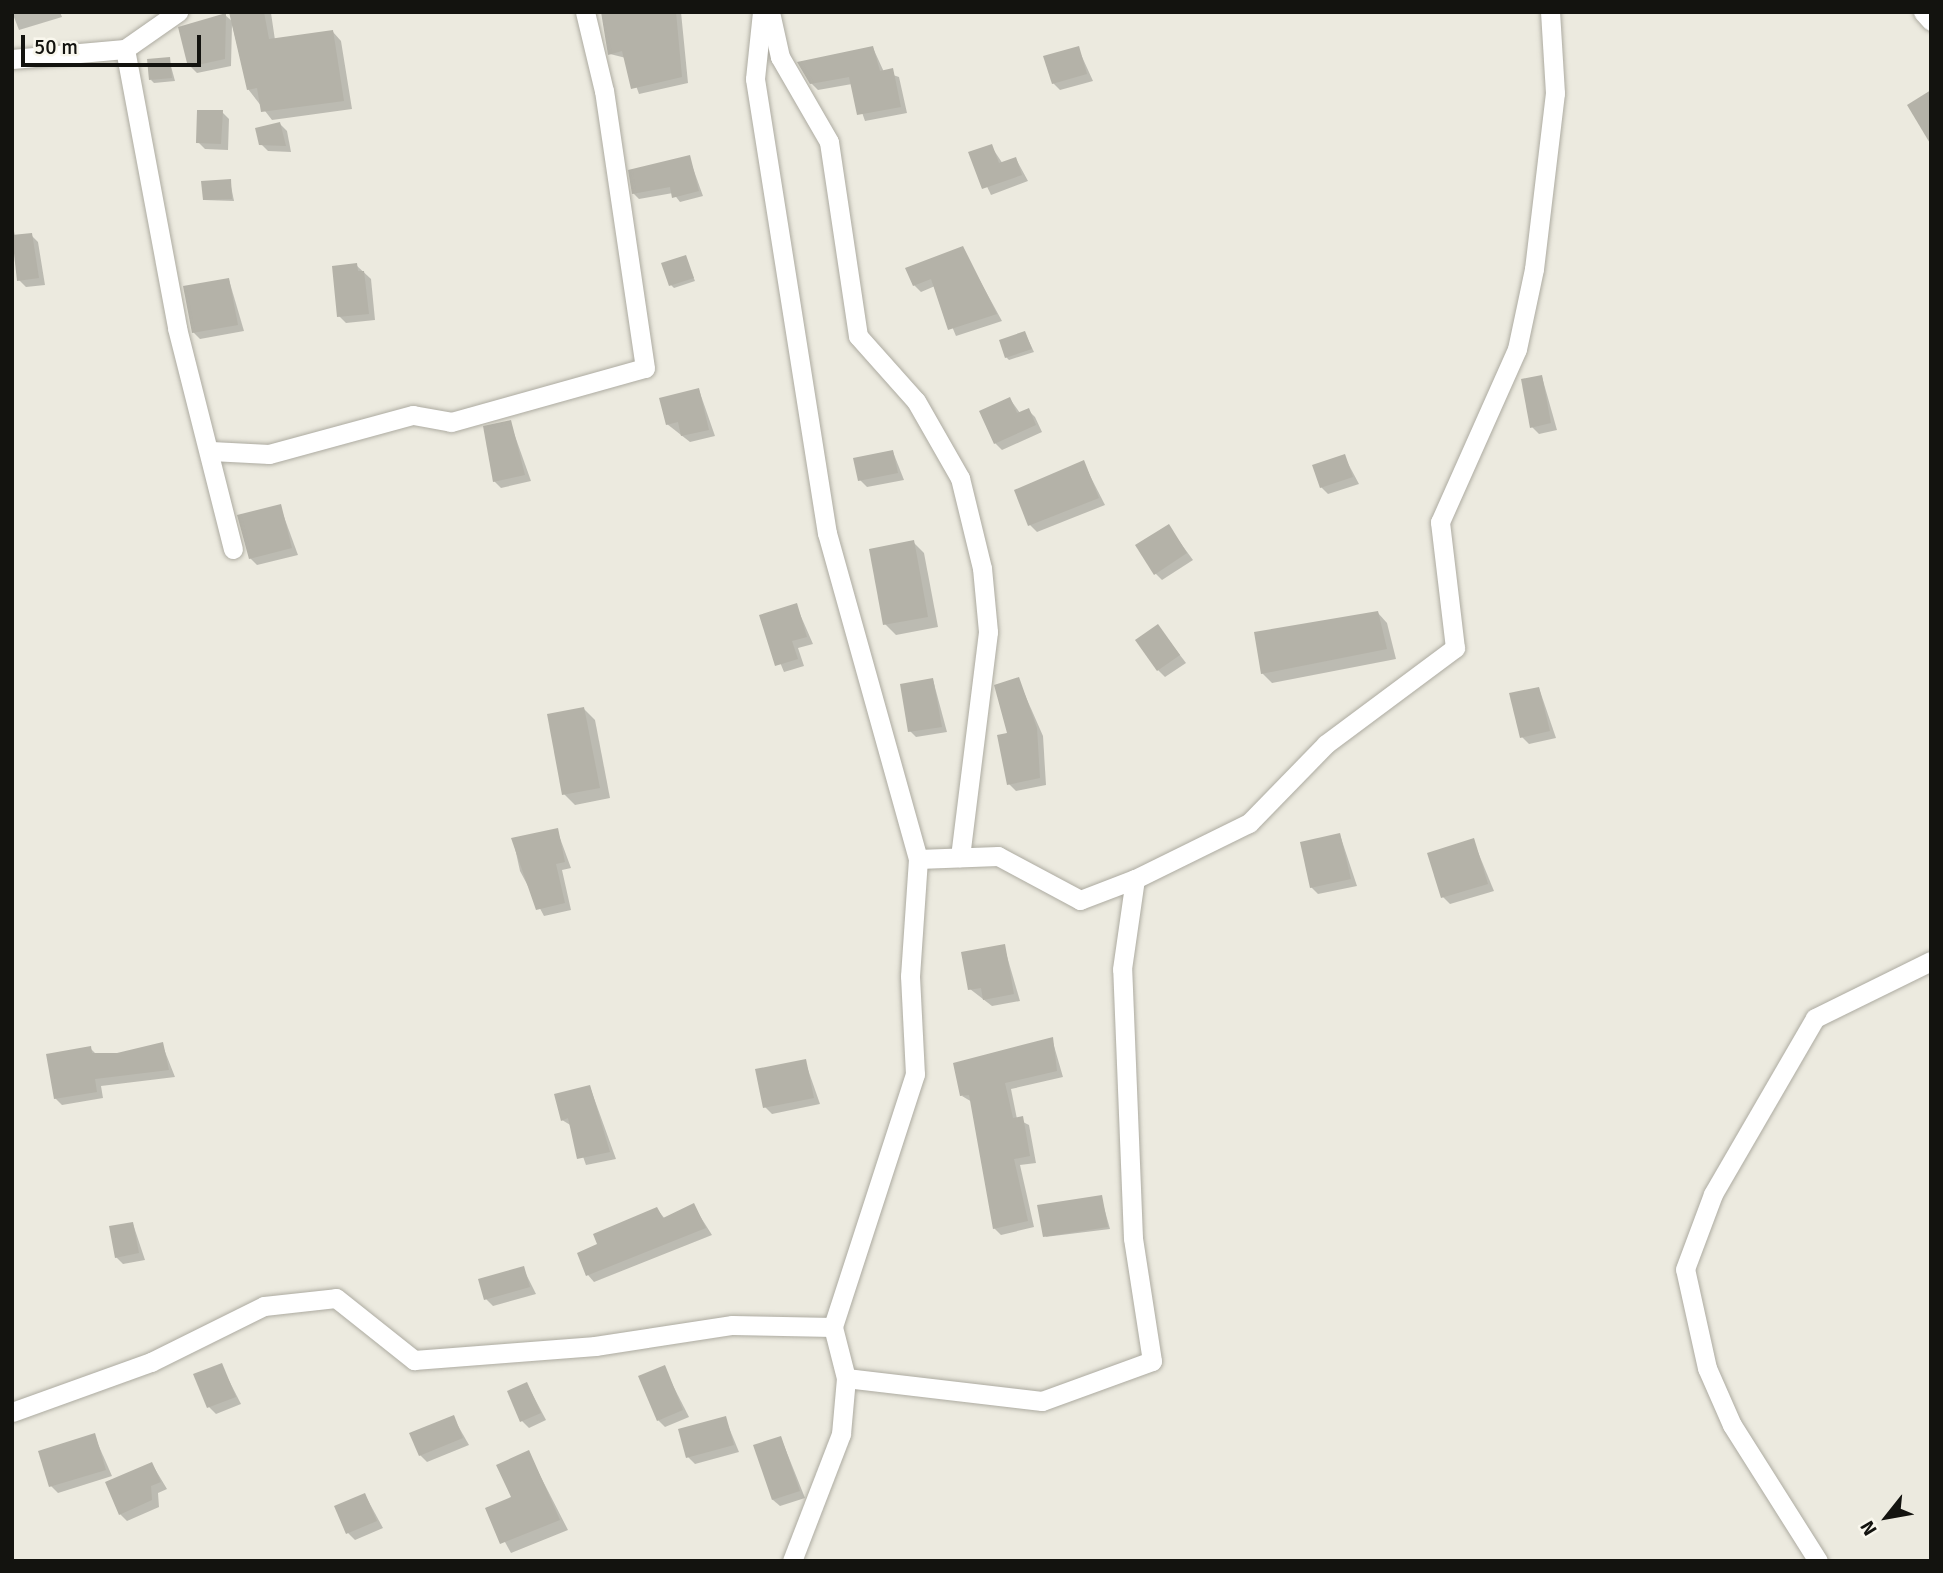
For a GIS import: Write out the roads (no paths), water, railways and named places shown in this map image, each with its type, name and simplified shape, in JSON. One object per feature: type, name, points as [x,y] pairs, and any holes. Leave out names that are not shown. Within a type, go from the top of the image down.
[{"type":"street","points":[[12,59],[125,50],[178,12]]},
{"type":"street","points":[[211,451],[269,454],[413,415],[451,422],[645,368],[604,91],[585,12]]},
{"type":"street","points":[[762,12],[755,79],[827,533],[918,859],[910,976],[915,1074],[834,1326],[846,1378],[841,1434],[792,1561]]},
{"type":"street","points":[[770,12],[780,57],[829,142],[858,336],[916,401],[960,478],[982,568],[988,632],[960,857]]},
{"type":"street","points":[[918,859],[998,856],[1080,900],[1135,879],[1249,823],[1326,744],[1455,648],[1440,522],[1517,349],[1531,282],[1555,93],[1550,12]]},
{"type":"street","points":[[1923,12],[1931,20]]},
{"type":"street","points":[[125,50],[177,328],[211,451],[233,549]]},
{"type":"street","points":[[846,1378],[1042,1401],[1152,1362],[1133,1238],[1122,970],[1135,879]]},
{"type":"street","points":[[1818,1561],[1731,1425],[1707,1368],[1685,1269],[1713,1194],[1815,1018],[1931,961]]},
{"type":"street","points":[[12,1412],[151,1362],[264,1306],[336,1298],[414,1360],[595,1346],[732,1325],[834,1326]]}]
